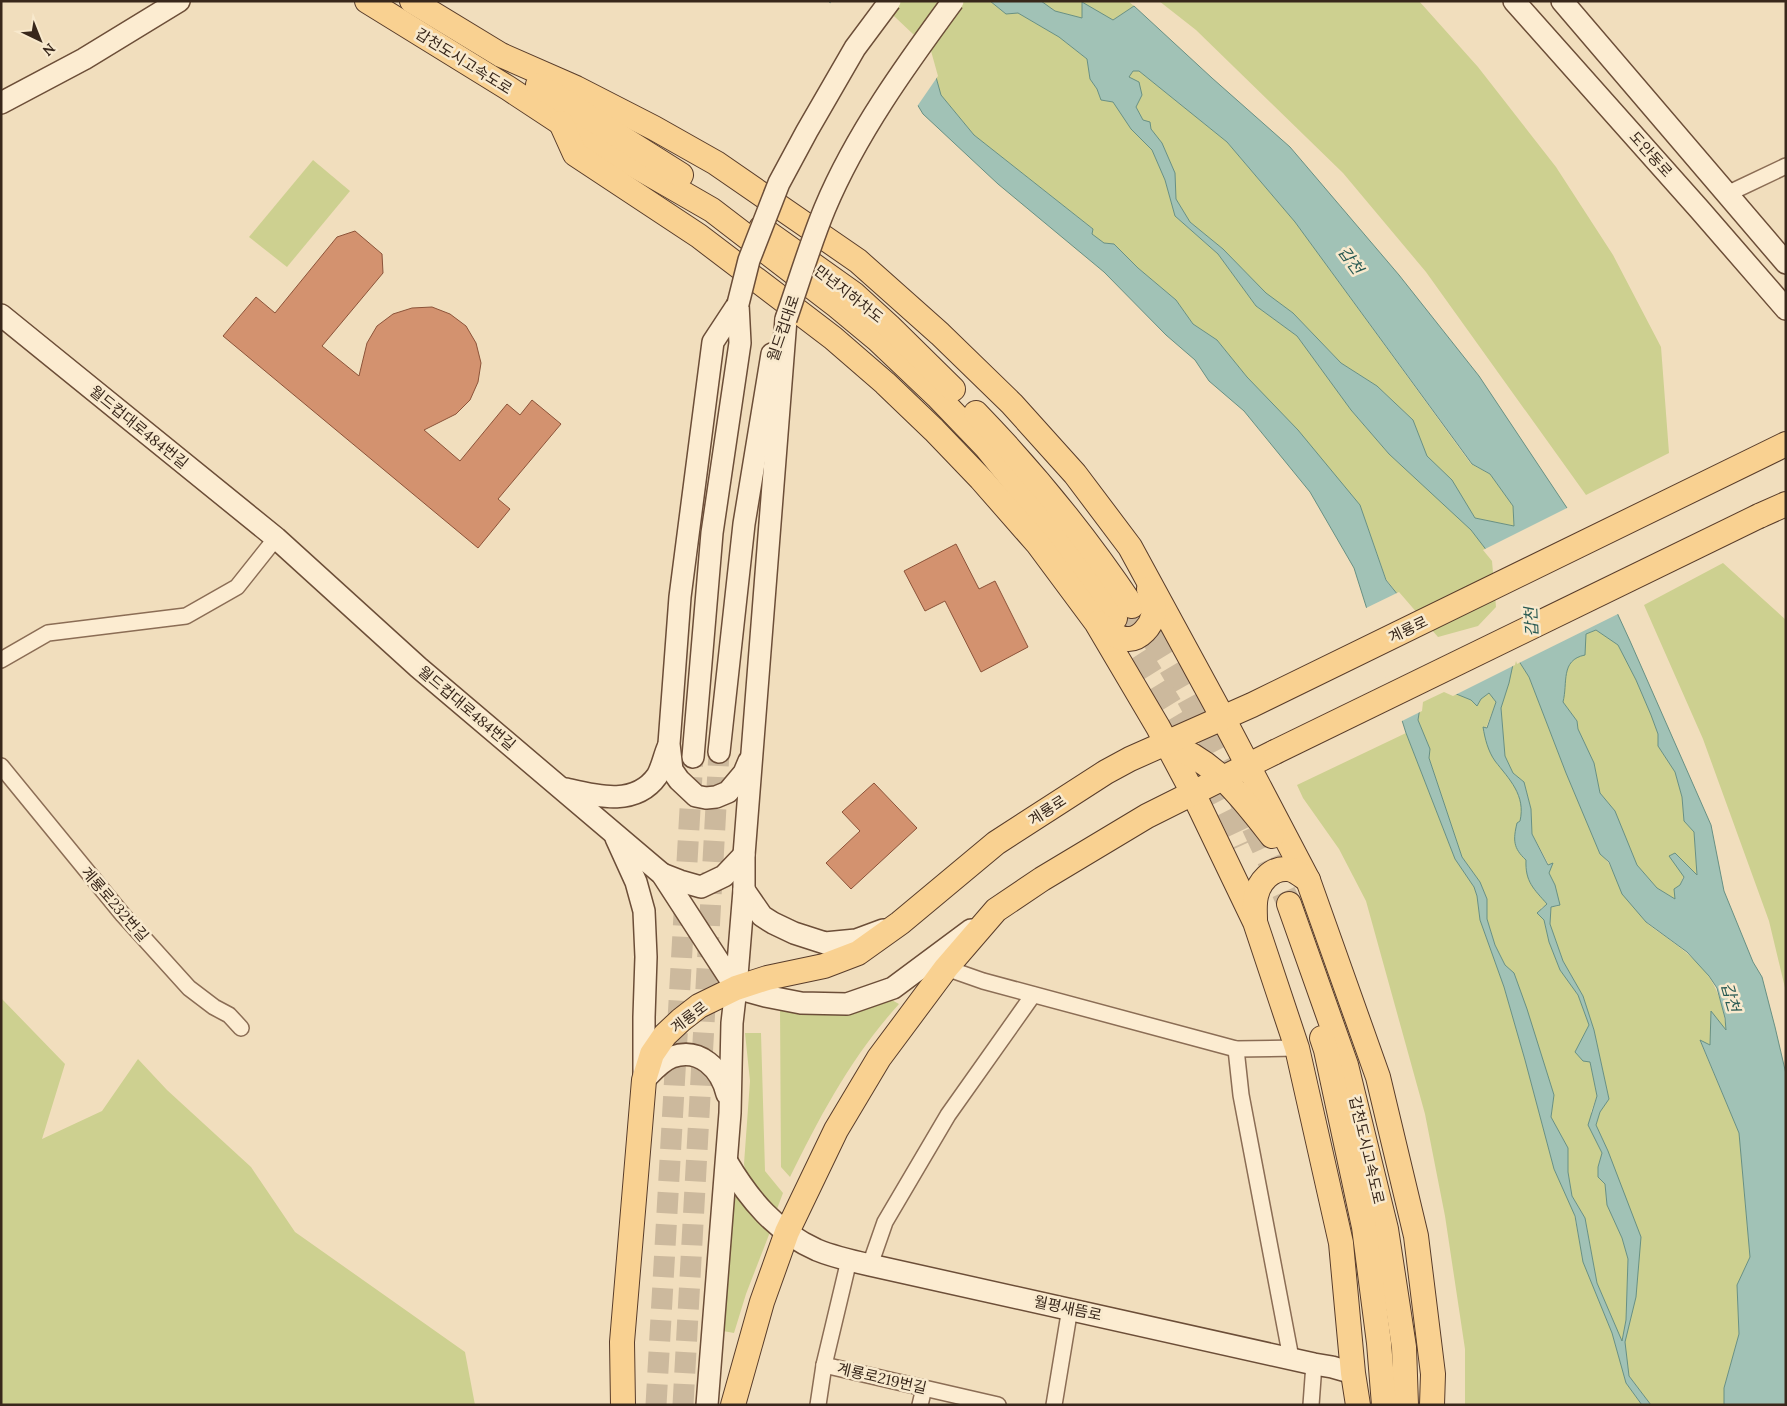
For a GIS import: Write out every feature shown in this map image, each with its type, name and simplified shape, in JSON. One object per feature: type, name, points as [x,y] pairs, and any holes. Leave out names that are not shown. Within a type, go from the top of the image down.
[{"type":"main road","name":"갑천도시고속도로","points":[[366,1],[508,88],[561,123]]},
{"type":"main road","name":"갑천도시고속도로","points":[[412,1],[501,55]]},
{"type":"main road","name":"만년지하차도","points":[[501,55],[532,81],[718,198],[854,294],[890,326],[1005,443],[1080,532],[1114,616]]},
{"type":"main road","points":[[501,55],[576,88],[654,128],[716,164],[858,261],[940,334],[1012,404],[1075,474],[1130,547],[1308,880],[1378,1077],[1416,1236],[1433,1374],[1432,1405]]},
{"type":"main road","name":"만년지하차도","points":[[561,123],[712,210],[878,340],[937,396],[986,447],[1056,533],[1114,616]]},
{"type":"main road","name":"계룡로","points":[[623,1405],[622,1342],[652,1054],[666,1035],[681,1020],[699,1006],[736,988],[767,978],[824,966],[858,953],[900,923],[996,843],[1106,772],[1252,705],[1786,444]]},
{"type":"main road","points":[[733,1405],[762,1302],[787,1232],[836,1130],[879,1058],[946,968],[996,910],[1042,879],[1147,816],[1248,765],[1786,504]]},
{"type":"main road","points":[[1114,616],[1113,634],[1129,639],[1142,635],[1153,617],[1153,604],[1147,578]]},
{"type":"main road","points":[[1114,616],[1166,743],[1193,793],[1273,913],[1297,1048],[1341,1242],[1353,1373],[1358,1405]]},
{"type":"main road","points":[[1166,743],[1189,754],[1220,775],[1246,803],[1308,880]]},
{"type":"main road","points":[[1273,913],[1256,897],[1259,885],[1267,876],[1287,868],[1308,880]]},
{"type":"main road","name":"갑천도시고속도로","points":[[1273,913],[1326,1050],[1364,1227],[1379,1343],[1384,1405]]},
{"type":"main road","name":"갑천도시고속도로","points":[[1273,913],[1346,1064],[1386,1230],[1404,1347],[1406,1405]]},
{"type":"street","points":[[1,103],[84,59],[179,1]]},
{"type":"street","points":[[693,757],[712,533],[740,343],[738,304],[749,260],[780,183],[807,131],[855,48],[890,1]]},
{"type":"street","name":"월드컵대로","points":[[719,752],[744,524],[771,355],[786,319],[826,207],[852,154],[898,76],[953,1]]},
{"type":"street","name":"도안동로","points":[[1514,1],[1786,309]]},
{"type":"street","name":"도안동로","points":[[1562,1],[1786,263]]},
{"type":"street","points":[[1727,194],[1786,166]]},
{"type":"street","points":[[738,304],[713,342],[680,597],[669,744],[672,770],[679,780],[696,796],[706,798],[716,797],[728,792],[744,773],[752,754]]},
{"type":"street","name":"월드컵대로484번길","points":[[1,315],[276,538],[418,667],[662,874]]},
{"type":"street","points":[[707,1405],[727,1162],[732,1023],[744,890],[744,855],[786,319]]},
{"type":"street","points":[[1,660],[48,633],[186,616],[237,587],[276,538]]},
{"type":"street","points":[[561,788],[597,797],[622,798],[642,790],[657,776],[669,744]]},
{"type":"street","name":"계룡로232번길","points":[[1,766],[123,915],[189,988],[230,1015],[241,1028]]},
{"type":"street","points":[[612,831],[636,882],[644,911],[646,957],[644,1018],[650,1074]]},
{"type":"street","points":[[662,874],[700,887],[724,876],[744,855]]},
{"type":"street","points":[[662,874],[736,988],[801,1003],[847,1004],[893,988],[996,910]]},
{"type":"street","points":[[744,890],[762,916],[794,933],[825,943],[856,940],[900,923]]},
{"type":"street","points":[[946,968],[1033,995],[1236,1049],[1297,1048]]},
{"type":"street","points":[[870,1265],[885,1222],[948,1114],[1033,995]]},
{"type":"street","points":[[1236,1049],[1241,1095],[1291,1358]]},
{"type":"street","points":[[650,1074],[671,1058],[681,1055],[704,1060],[716,1069],[721,1076],[730,1113]]},
{"type":"street","name":"월평새뜸로","points":[[727,1162],[753,1202],[770,1220],[817,1250],[870,1265],[1070,1308],[1314,1364],[1332,1366],[1353,1373]]},
{"type":"street","points":[[818,1405],[824,1365],[849,1260]]},
{"type":"street","points":[[1054,1405],[1070,1308]]},
{"type":"street","points":[[1311,1405],[1314,1364]]},
{"type":"street","name":"계룡로219번길","points":[[824,1365],[998,1405]]},
{"type":"street","points":[[920,1405],[924,1388]]},
{"type":"green space","points":[[874,1],[990,1],[1005,13],[1018,13],[1059,37],[1087,59],[1090,79],[1097,89],[1101,100],[1113,102],[1131,129],[1152,150],[1165,180],[1175,216],[1218,254],[1256,306],[1297,336],[1351,410],[1389,454],[1471,530],[1494,561],[1499,608],[1479,628],[1437,640],[1386,579],[1360,505],[1247,377],[1217,340],[1193,324],[1176,300],[1138,268],[1114,244],[1104,243],[1091,234],[1093,229],[974,135],[941,95],[929,52]]},
{"type":"green space","points":[[1041,1],[1128,1],[1134,6],[1113,20],[1082,3],[1082,18],[1055,11]]},
{"type":"green space","points":[[1159,1],[1419,1],[1478,67],[1556,167],[1613,255],[1661,347],[1669,453],[1586,495],[1426,272],[1343,173],[1196,30]]},
{"type":"green space","points":[[1133,71],[1139,71],[1227,142],[1295,222],[1471,464],[1490,474],[1513,506],[1514,526],[1475,518],[1452,481],[1427,456],[1413,420],[1377,386],[1341,363],[1293,313],[1266,294],[1223,249],[1190,222],[1176,199],[1175,173],[1162,143],[1143,120],[1136,107],[1142,95],[1129,77]]},
{"type":"green space","points":[[313,160],[350,191],[287,267],[249,237]]},
{"type":"green space","points":[[1723,563],[1786,620],[1786,992],[1769,921],[1703,739],[1644,605]]},
{"type":"green space","points":[[1596,630],[1618,645],[1636,680],[1658,734],[1658,746],[1675,772],[1682,797],[1684,821],[1694,832],[1697,876],[1687,866],[1675,899],[1657,888],[1637,865],[1615,811],[1600,793],[1594,763],[1578,729],[1577,721],[1563,702],[1568,667],[1576,658],[1584,655],[1586,634]]},
{"type":"green space","points":[[1514,654],[1529,677],[1600,854],[1608,862],[1644,920],[1684,951],[1703,969],[1721,1002],[1726,1031],[1711,1012],[1710,1045],[1700,1041],[1739,1133],[1750,1257],[1737,1285],[1739,1334],[1724,1388],[1724,1405],[1651,1405],[1629,1376],[1624,1342],[1636,1297],[1608,1151],[1596,1125],[1600,1112],[1609,1099],[1594,1030],[1583,996],[1563,961],[1550,924],[1551,907],[1559,906],[1555,885],[1549,873],[1552,864],[1549,865],[1532,834],[1531,809],[1524,782],[1513,773],[1505,756],[1501,708],[1509,683]]},
{"type":"green space","points":[[1444,689],[1471,700],[1477,706],[1481,699],[1489,693],[1496,702],[1486,728],[1484,727],[1494,760],[1516,787],[1523,811],[1520,821],[1526,871],[1547,905],[1541,908],[1549,942],[1560,970],[1578,995],[1589,1025],[1575,1052],[1590,1062],[1597,1096],[1591,1112],[1596,1141],[1602,1153],[1598,1167],[1605,1184],[1607,1205],[1622,1238],[1628,1259],[1626,1320],[1622,1342],[1597,1283],[1585,1218],[1572,1196],[1568,1172],[1568,1148],[1551,1117],[1554,1095],[1514,973],[1505,965],[1495,945],[1487,919],[1487,899],[1480,882],[1462,857],[1429,758],[1430,749],[1418,720],[1421,701]]},
{"type":"green space","points":[[1406,733],[1455,859],[1474,887],[1480,920],[1504,987],[1554,1169],[1574,1213],[1583,1261],[1612,1333],[1626,1383],[1642,1405],[1465,1405],[1465,1349],[1445,1216],[1425,1114],[1366,901],[1339,849],[1303,798],[1297,785]]},
{"type":"green space","points":[[1,998],[65,1064],[42,1139],[102,1111],[138,1059],[167,1090],[251,1167],[295,1232],[465,1352],[475,1405],[1,1405]]},
{"type":"green space","points":[[890,999],[899,1004],[866,1044],[838,1086],[790,1177],[781,1167],[780,1005],[852,1012],[875,1006]]},
{"type":"green space","points":[[745,1033],[761,1033],[765,1171],[783,1193],[777,1209],[770,1211],[746,1175],[744,1164],[750,1081]]},
{"type":"green space","points":[[740,1194],[770,1232],[746,1294],[734,1333],[723,1331],[732,1200]]},
{"type":"water","name":"갑천","points":[[828,1],[874,1],[929,52],[941,95],[974,135],[1093,229],[1092,234],[1104,243],[1114,244],[1138,268],[1176,300],[1193,324],[1217,340],[1247,377],[1298,430],[1360,505],[1386,580],[1437,640],[1479,628],[1498,609],[1494,560],[1471,530],[1389,454],[1351,410],[1297,336],[1256,306],[1218,254],[1175,216],[1165,180],[1152,150],[1131,129],[1113,102],[1101,100],[1097,89],[1090,79],[1087,59],[1059,37],[1018,13],[1006,14],[990,1],[1041,1],[1055,11],[1082,18],[1082,2],[1113,20],[1134,6],[1290,147],[1399,275],[1479,376],[1573,517],[1711,825],[1724,891],[1753,962],[1762,977],[1775,1027],[1786,1074],[1786,1405],[1724,1405],[1724,1388],[1739,1334],[1737,1285],[1750,1257],[1739,1133],[1700,1040],[1710,1045],[1711,1011],[1726,1030],[1725,1018],[1717,988],[1709,976],[1687,952],[1646,922],[1622,894],[1609,862],[1600,854],[1529,677],[1515,655],[1501,708],[1505,756],[1513,773],[1524,782],[1531,809],[1532,834],[1548,865],[1553,863],[1549,873],[1555,885],[1560,905],[1551,907],[1550,924],[1563,961],[1583,996],[1594,1030],[1609,1099],[1600,1112],[1596,1125],[1641,1237],[1636,1297],[1625,1342],[1629,1376],[1651,1405],[1642,1405],[1626,1383],[1612,1333],[1583,1262],[1575,1216],[1554,1169],[1504,987],[1480,920],[1477,896],[1474,887],[1455,859],[1406,733],[1354,568],[1310,492],[1244,411],[1209,381],[1195,360],[1166,335],[1104,272],[998,184],[923,114],[879,41]],"holes":[[[1133,71],[1139,71],[1227,142],[1295,222],[1472,464],[1490,474],[1513,506],[1514,526],[1475,518],[1452,480],[1427,456],[1413,420],[1377,386],[1341,363],[1293,313],[1266,293],[1223,249],[1190,222],[1176,199],[1175,173],[1162,143],[1151,129],[1150,122],[1143,120],[1136,107],[1142,95],[1139,82],[1129,77]],[[1596,630],[1618,645],[1651,715],[1658,734],[1658,746],[1675,772],[1682,797],[1684,821],[1694,832],[1697,875],[1675,853],[1669,856],[1684,877],[1680,885],[1674,889],[1675,899],[1657,888],[1637,865],[1615,811],[1600,793],[1594,763],[1578,729],[1577,721],[1563,702],[1568,667],[1577,658],[1585,655],[1586,634]],[[1444,689],[1471,700],[1477,706],[1481,699],[1489,693],[1496,702],[1487,728],[1483,727],[1490,753],[1511,781],[1521,803],[1520,821],[1517,823],[1515,834],[1516,848],[1526,860],[1527,874],[1531,885],[1547,904],[1537,913],[1544,920],[1549,942],[1560,970],[1578,995],[1589,1025],[1575,1052],[1583,1061],[1590,1062],[1597,1096],[1588,1125],[1602,1153],[1598,1167],[1598,1177],[1605,1184],[1607,1205],[1622,1238],[1628,1259],[1626,1320],[1622,1341],[1597,1283],[1585,1218],[1572,1196],[1568,1172],[1568,1148],[1551,1117],[1554,1095],[1527,1009],[1514,973],[1505,965],[1495,945],[1487,919],[1487,899],[1480,882],[1462,857],[1429,758],[1430,749],[1418,720],[1421,701]]]},
{"type":"pier","points":[[832,1],[878,1],[931,51],[938,76],[916,108],[877,43],[829,5]]},
{"type":"pier","points":[[1569,507],[1575,516],[1620,613],[1517,664],[1516,661],[1515,665],[1453,696],[1444,692],[1423,702],[1422,711],[1400,722],[1364,609],[1399,592],[1438,637],[1478,626],[1496,607],[1492,561],[1483,550]]},
{"type":"building","points":[[355,231],[382,254],[383,273],[322,346],[359,376],[367,343],[377,326],[393,314],[412,308],[432,307],[450,314],[466,326],[476,343],[481,363],[478,382],[470,400],[456,414],[424,430],[460,461],[507,404],[520,415],[532,400],[561,424],[498,499],[510,509],[478,548],[223,336],[256,297],[275,313],[337,237]]},
{"type":"building","points":[[956,544],[979,589],[995,581],[1028,647],[981,672],[945,601],[925,611],[904,571]]},
{"type":"building","points":[[874,783],[917,828],[851,889],[826,863],[860,831],[842,812]]},
{"type":"tunnel","points":[[1132,606],[1177,677],[1197,714],[1236,789],[1289,904]]},
{"type":"tunnel","points":[[1119,624],[1186,732],[1217,787],[1245,844]]},
{"type":"tunnel","points":[[683,1405],[719,752]]},
{"type":"tunnel","points":[[656,1405],[693,757]]}]
